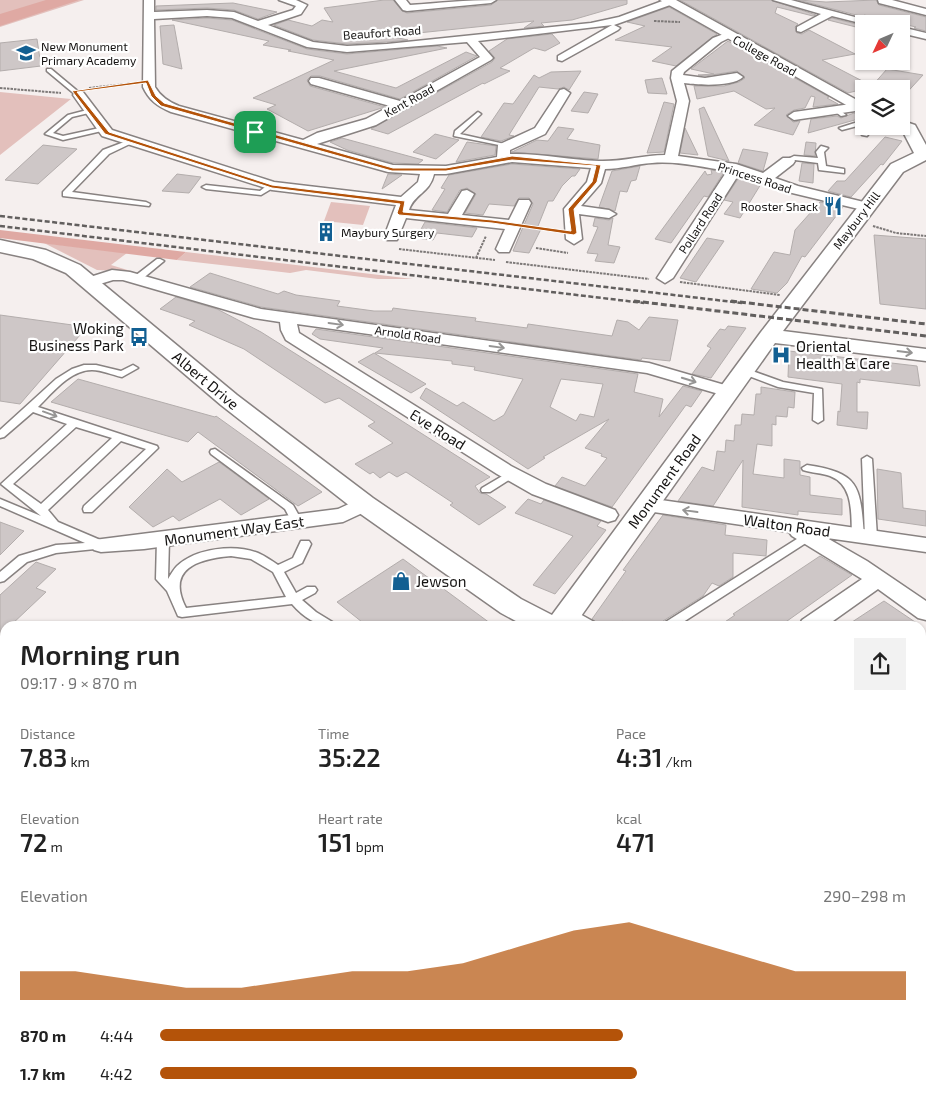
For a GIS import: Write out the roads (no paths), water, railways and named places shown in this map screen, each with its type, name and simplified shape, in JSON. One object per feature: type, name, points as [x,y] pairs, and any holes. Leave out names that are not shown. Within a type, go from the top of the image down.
[{"type":"street","points":[[149,0],[149,16]]},
{"type":"street","points":[[259,24],[297,12],[302,5],[284,0]]},
{"type":"street","points":[[778,0],[855,19]]},
{"type":"street","points":[[393,10],[404,4],[426,7],[486,1]]},
{"type":"street","points":[[562,58],[615,27],[624,19],[667,1]]},
{"type":"street","name":"College Road","points":[[667,1],[729,35],[852,118]]},
{"type":"street","points":[[862,15],[879,1],[926,12]]},
{"type":"street","name":"Beaufort Road","points":[[149,16],[219,13],[259,24],[310,45],[347,49],[387,48],[592,26],[624,19]]},
{"type":"street","points":[[801,28],[830,13]]},
{"type":"street","name":"Princess Road","points":[[149,16],[148,81],[154,96],[162,104],[377,166],[428,170],[466,168],[505,152],[525,158],[599,165],[651,159],[671,159],[736,168],[804,192],[867,207]]},
{"type":"street","points":[[910,32],[926,36]]},
{"type":"street","points":[[671,159],[683,101],[677,78],[678,71],[717,40],[729,35]]},
{"type":"street","name":"Kent Road","points":[[304,145],[322,136],[371,122],[487,58],[469,38]]},
{"type":"street","points":[[677,78],[705,82],[737,77]]},
{"type":"street","points":[[315,81],[400,106]]},
{"type":"street","points":[[77,93],[107,133],[272,186],[453,217],[514,225]]},
{"type":"street","points":[[505,152],[540,131],[564,93]]},
{"type":"street","points":[[794,116],[852,118]]},
{"type":"street","name":"Maybury Hill","points":[[910,126],[926,123]]},
{"type":"street","name":"Maybury Hill","points":[[768,336],[897,168],[925,156],[910,134]]},
{"type":"street","points":[[766,178],[788,161]]},
{"type":"street","points":[[574,236],[571,209],[594,182],[599,165]]},
{"type":"street","name":"Pollard Road","points":[[664,280],[736,168]]},
{"type":"street","points":[[392,237],[401,208],[425,184],[428,170]]},
{"type":"street","points":[[453,217],[467,194]]},
{"type":"street","points":[[504,249],[524,203]]},
{"type":"street","points":[[571,209],[609,214]]},
{"type":"street","name":"Albert Drive","points":[[0,246],[51,258],[68,266],[90,282],[230,400],[364,504],[400,535],[510,606],[538,621]]},
{"type":"street","name":"Arnold Road","points":[[90,282],[112,275],[138,278],[229,307],[288,318],[649,368],[729,392]]},
{"type":"street","name":"Eve Road","points":[[288,318],[289,330],[292,336],[511,474],[539,489],[608,515]]},
{"type":"street","points":[[768,336],[926,355]]},
{"type":"street","name":"Monument Road","points":[[564,619],[729,392],[749,373],[768,336]]},
{"type":"street","name":"Monument Way East","points":[[101,545],[163,539],[343,515],[364,504]]},
{"type":"street","name":"Walton Road","points":[[647,505],[926,545]]},
{"type":"street","points":[[788,525],[859,566],[926,612]]},
{"type":"street","points":[[859,566],[847,548],[849,539],[861,535]]},
{"type":"street","points":[[817,621],[877,579]]},
{"type":"lane","points":[[49,70],[77,93]]},
{"type":"lane","points":[[91,111],[70,116],[48,134],[63,138],[104,129]]},
{"type":"lane","points":[[478,114],[456,135],[505,152]]},
{"type":"lane","points":[[132,141],[106,152],[66,194],[146,204]]},
{"type":"lane","points":[[824,148],[820,152],[822,168],[841,172]]},
{"type":"lane","points":[[788,161],[794,158],[822,161]]},
{"type":"lane","points":[[206,187],[261,193],[272,186]]},
{"type":"lane","points":[[138,278],[160,261]]},
{"type":"lane","points":[[0,434],[32,408],[59,382],[82,367],[94,367],[122,374],[133,368]]},
{"type":"lane","points":[[749,373],[782,385],[819,391],[818,420]]},
{"type":"lane","points":[[32,408],[153,448],[88,509]]},
{"type":"lane","points":[[54,525],[42,510],[3,483],[74,423]]},
{"type":"lane","points":[[42,510],[46,504],[119,437]]},
{"type":"lane","points":[[215,452],[288,507],[297,521]]},
{"type":"lane","points":[[861,535],[866,459]]},
{"type":"lane","points":[[807,468],[838,475],[852,486],[861,535]]},
{"type":"lane","points":[[486,490],[511,474]]},
{"type":"lane","points":[[0,502],[101,545]]},
{"type":"lane","points":[[676,621],[808,536]]},
{"type":"lane","points":[[163,539],[162,579],[173,590],[182,613],[293,600],[311,590]]},
{"type":"lane","points":[[278,570],[298,560],[304,544]]},
{"type":"lane","points":[[0,578],[23,559],[56,549],[101,545]]},
{"type":"lane","points":[[173,590],[177,573],[183,564],[207,555],[232,553],[253,556],[278,570],[286,591],[293,600],[323,621]]},
{"type":"railway","points":[[0,216],[742,303]]},
{"type":"railway","points":[[0,226],[644,303]]},
{"type":"railway","points":[[634,301],[926,336]]},
{"type":"railway","points":[[731,301],[926,324]]},
{"type":"place","name":"New Monument Primary Academy","points":[[26,53]]},
{"type":"place","name":"Rooster Shack","points":[[833,206]]},
{"type":"place","name":"Maybury Surgery","points":[[326,232]]},
{"type":"place","name":"Woking Business Park","points":[[139,337]]},
{"type":"place","name":"Oriental Health & Care","points":[[781,355]]},
{"type":"place","name":"Jewson","points":[[401,581]]}]
